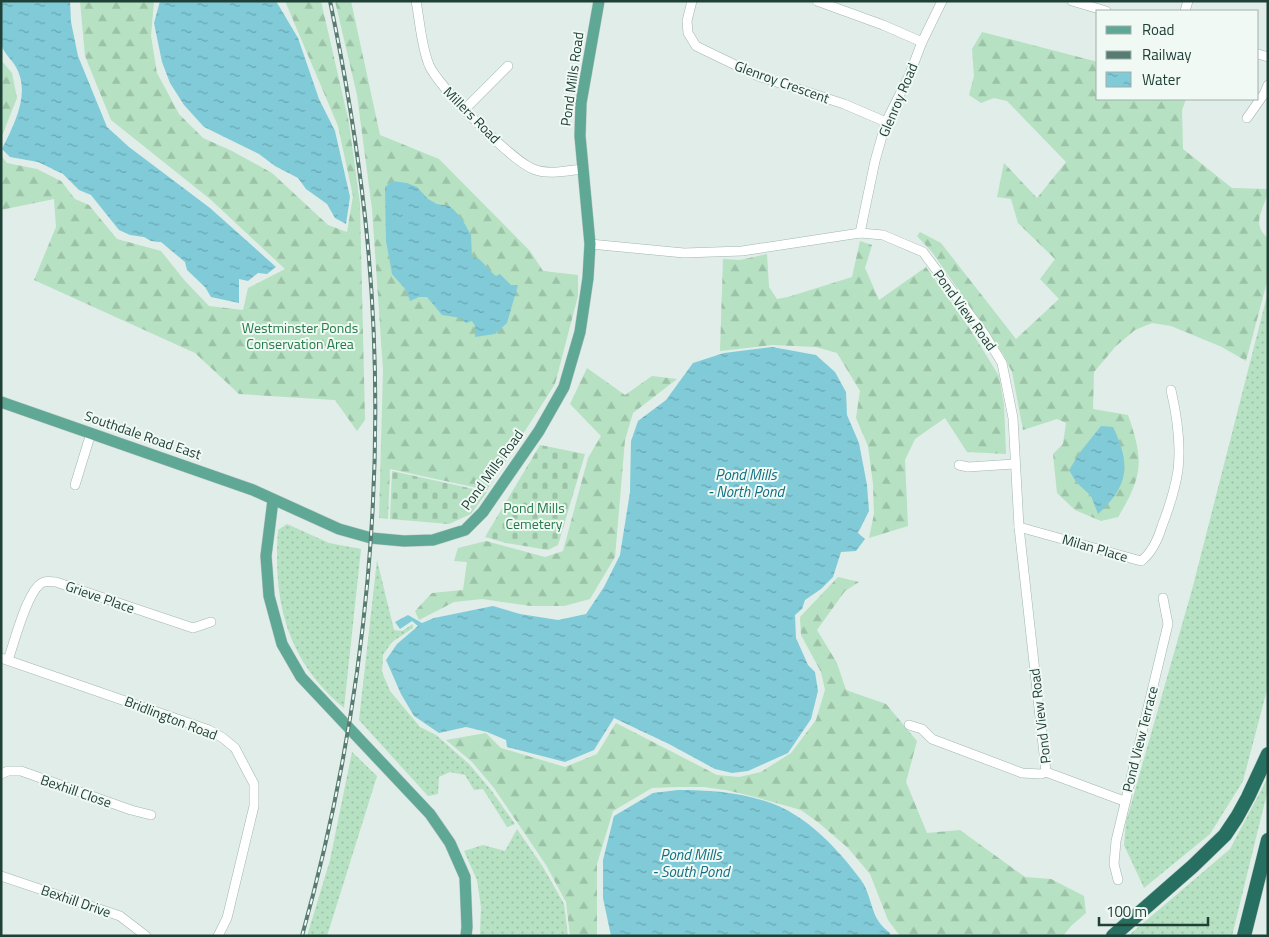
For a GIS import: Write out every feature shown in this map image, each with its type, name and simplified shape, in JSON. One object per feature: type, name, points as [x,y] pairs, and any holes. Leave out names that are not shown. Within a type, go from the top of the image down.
[{"type":"highway","points":[[1113,936],[1193,866],[1225,835],[1244,804],[1268,754]]},
{"type":"highway","points":[[1244,936],[1268,840]]},
{"type":"main road","name":"Pond Mills Road","points":[[273,500],[339,529],[371,538],[404,541],[433,540],[465,530],[484,512],[509,477],[539,431],[564,387],[580,332],[588,278],[590,244],[582,169],[581,103],[599,1]]},
{"type":"main road","name":"Southdale Road East","points":[[1,402],[253,490],[273,500]]},
{"type":"main road","points":[[273,500],[266,556],[269,596],[282,644],[300,677],[430,814],[450,843],[465,877],[466,936]]},
{"type":"street","name":"Millers Road","points":[[416,1],[423,43],[429,65],[441,84],[465,109],[512,156],[533,169],[552,172],[582,169]]},
{"type":"street","name":"Glenroy Crescent","points":[[692,1],[687,21],[688,33],[696,46],[758,76],[836,101],[886,122]]},
{"type":"street","points":[[817,1],[876,22],[922,42]]},
{"type":"street","name":"Glenroy Road","points":[[860,233],[875,160],[886,122],[909,76],[922,42],[942,1]]},
{"type":"street","points":[[1072,1],[1103,10]]},
{"type":"street","points":[[465,109],[508,66]]},
{"type":"street","points":[[1247,118],[1268,85]]},
{"type":"street","name":"Pond View Road","points":[[590,244],[684,254],[742,251],[860,233],[883,234],[923,252],[985,334],[1002,363],[1013,418],[1014,464],[1019,527],[1046,772],[1124,802]]},
{"type":"street","name":"Milan Place","points":[[1019,527],[1141,561],[1148,556],[1160,532],[1172,500],[1178,470],[1175,408],[1171,390]]},
{"type":"street","points":[[75,485],[91,433]]},
{"type":"street","points":[[959,465],[968,467],[1014,464]]},
{"type":"street","name":"Grieve Place","points":[[5,659],[28,600],[35,587],[44,582],[56,582],[193,628],[211,622]]},
{"type":"street","name":"Pond View Terrace","points":[[1118,880],[1114,864],[1116,841],[1168,624],[1163,598]]},
{"type":"street","name":"Bridlington Road","points":[[5,659],[209,730],[235,748],[254,784],[254,806],[227,918],[218,936]]},
{"type":"street","points":[[909,725],[922,729],[932,739],[1022,772],[1041,774],[1046,772]]},
{"type":"street","name":"Bexhill Close","points":[[1,774],[8,771],[21,771],[131,810],[152,815]]},
{"type":"street","name":"Bexhill Drive","points":[[1,876],[120,916],[146,936]]},
{"type":"green space","name":"Westminster Ponds Conservation Area","points":[[80,1],[154,1],[151,36],[157,73],[179,114],[203,138],[232,151],[272,173],[328,225],[347,232],[353,196],[338,126],[285,1],[321,1],[349,123],[360,204],[365,420],[357,431],[335,400],[239,394],[195,353],[34,280],[56,227],[54,199],[1,210],[1,156],[7,163],[37,169],[61,181],[75,199],[89,205],[117,239],[161,251],[185,281],[209,306],[243,310],[248,288],[285,269],[210,199],[111,120],[85,56]]},
{"type":"green space","points":[[335,1],[351,1],[380,135],[439,159],[530,251],[543,271],[578,275],[578,296],[555,384],[487,490],[390,469],[388,519],[379,518],[383,370],[372,209],[357,95]]},
{"type":"green space","points":[[982,32],[1096,61],[1096,100],[1186,100],[1182,110],[1183,149],[1232,188],[1268,189],[1259,221],[1262,232],[1268,238],[1268,278],[1246,361],[1222,347],[1171,326],[1152,323],[1135,330],[1116,346],[1094,372],[1093,409],[1128,415],[1137,444],[1138,468],[1136,479],[1118,517],[1101,521],[1075,510],[1057,493],[1053,454],[1063,444],[1066,423],[1057,419],[1023,430],[1012,372],[1003,354],[932,252],[917,236],[920,232],[941,243],[1016,339],[1059,299],[1040,279],[1055,259],[1018,223],[1011,199],[997,197],[1004,163],[1037,198],[1066,162],[1007,101],[994,98],[981,103],[969,95],[974,76],[972,49]]},
{"type":"green space","points":[[1,60],[12,73],[17,98],[1,138]]},
{"type":"green space","points":[[860,241],[872,245],[865,268],[879,300],[926,267],[970,329],[999,376],[1004,405],[1006,454],[967,452],[945,418],[915,439],[905,460],[908,526],[869,538],[874,514],[873,484],[868,446],[856,418],[860,391],[837,353],[816,347],[772,345],[720,351],[723,259],[740,260],[767,254],[769,287],[777,299],[852,277]]},
{"type":"green space","points":[[1268,292],[1268,686],[1243,781],[1210,834],[1144,888],[1124,845],[1126,822],[1193,586]]},
{"type":"green space","points":[[587,368],[625,395],[652,376],[677,379],[633,413],[625,440],[615,557],[590,599],[564,606],[531,606],[482,599],[454,602],[419,620],[415,611],[432,593],[463,590],[467,562],[454,561],[458,548],[486,541],[545,557],[563,551],[588,458],[601,436],[570,404]]},
{"type":"green space","name":"Pond Mills Cemetery","points":[[540,445],[585,454],[558,545],[548,550],[506,543],[485,537]]},
{"type":"green space","name":"Pond Mills Cemetery","points":[[392,471],[487,492],[471,514],[449,524],[390,519]]},
{"type":"green space","points":[[287,524],[329,543],[361,549],[344,708],[325,690],[309,670],[297,650],[288,628],[278,582],[277,557],[278,530]]},
{"type":"green space","points":[[377,560],[394,630],[402,631],[413,624],[413,628],[392,642],[383,655],[382,672],[390,691],[420,727],[436,735],[469,764],[491,790],[515,824],[507,827],[483,789],[474,790],[465,775],[450,772],[439,777],[438,794],[428,796],[359,720]]},
{"type":"green space","points":[[838,577],[859,582],[845,591],[817,630],[837,663],[846,690],[886,704],[917,741],[906,782],[927,833],[960,830],[1025,877],[1051,879],[1084,896],[1086,913],[1063,936],[900,936],[888,920],[870,874],[848,848],[801,810],[726,790],[704,787],[652,788],[613,811],[597,864],[597,936],[570,936],[566,902],[546,865],[494,788],[472,762],[446,740],[486,733],[501,748],[565,767],[597,754],[616,723],[717,775],[739,777],[761,772],[791,753],[816,720],[825,690],[821,672],[801,635],[800,617]]},
{"type":"green space","points":[[352,752],[377,776],[327,936],[307,936],[330,860]]},
{"type":"green space","points":[[1268,777],[1268,789],[1232,936],[1128,936],[1230,849]]},
{"type":"green space","points":[[517,829],[543,867],[564,904],[568,936],[480,936],[481,907],[477,880],[464,851],[483,845],[505,851]]},
{"type":"water","points":[[1,1],[70,1],[71,22],[78,56],[107,127],[129,147],[210,208],[276,267],[267,274],[258,273],[248,281],[239,279],[239,303],[211,297],[205,287],[187,270],[185,262],[161,242],[130,235],[119,230],[91,195],[79,190],[63,174],[38,162],[10,157],[2,149],[16,119],[22,88],[16,67],[1,44]]},
{"type":"water","points":[[160,1],[276,1],[298,38],[319,99],[335,131],[350,197],[346,224],[335,218],[327,204],[306,189],[298,178],[275,166],[259,154],[204,127],[184,105],[170,83],[162,62],[154,23]]},
{"type":"water","points":[[392,181],[407,183],[417,187],[428,199],[437,204],[449,206],[454,210],[462,219],[471,235],[472,257],[482,262],[496,276],[500,274],[511,285],[518,285],[507,323],[495,334],[475,337],[475,326],[472,321],[466,323],[461,318],[442,315],[427,297],[419,297],[410,301],[406,290],[392,274],[386,241],[385,187]]},
{"type":"water","name":"Pond Mills - North Pond","points":[[772,347],[816,355],[835,372],[846,392],[847,415],[859,443],[867,485],[869,511],[858,533],[865,539],[856,551],[841,552],[833,577],[821,589],[805,600],[802,609],[795,615],[796,638],[808,665],[815,672],[818,691],[811,719],[788,753],[748,771],[732,773],[715,769],[669,744],[614,718],[594,750],[565,762],[507,747],[506,740],[487,732],[466,727],[439,733],[414,716],[401,694],[386,660],[397,644],[418,626],[412,621],[400,629],[395,622],[408,615],[422,623],[434,618],[493,606],[520,614],[558,620],[586,614],[604,587],[620,555],[630,492],[631,441],[638,421],[666,400],[693,363],[724,353]]},
{"type":"water","points":[[1101,426],[1113,427],[1123,452],[1124,474],[1116,494],[1098,514],[1091,496],[1076,482],[1069,470]]},
{"type":"water","name":"Pond Mills - South Pond","points":[[700,790],[744,795],[765,801],[794,814],[831,844],[861,880],[876,918],[890,933],[890,936],[611,936],[603,898],[603,860],[614,816],[653,793]]},
{"type":"railway","points":[[302,936],[324,848],[343,759],[368,579],[374,489],[375,398],[372,307],[365,217],[350,109],[330,1]]}]
